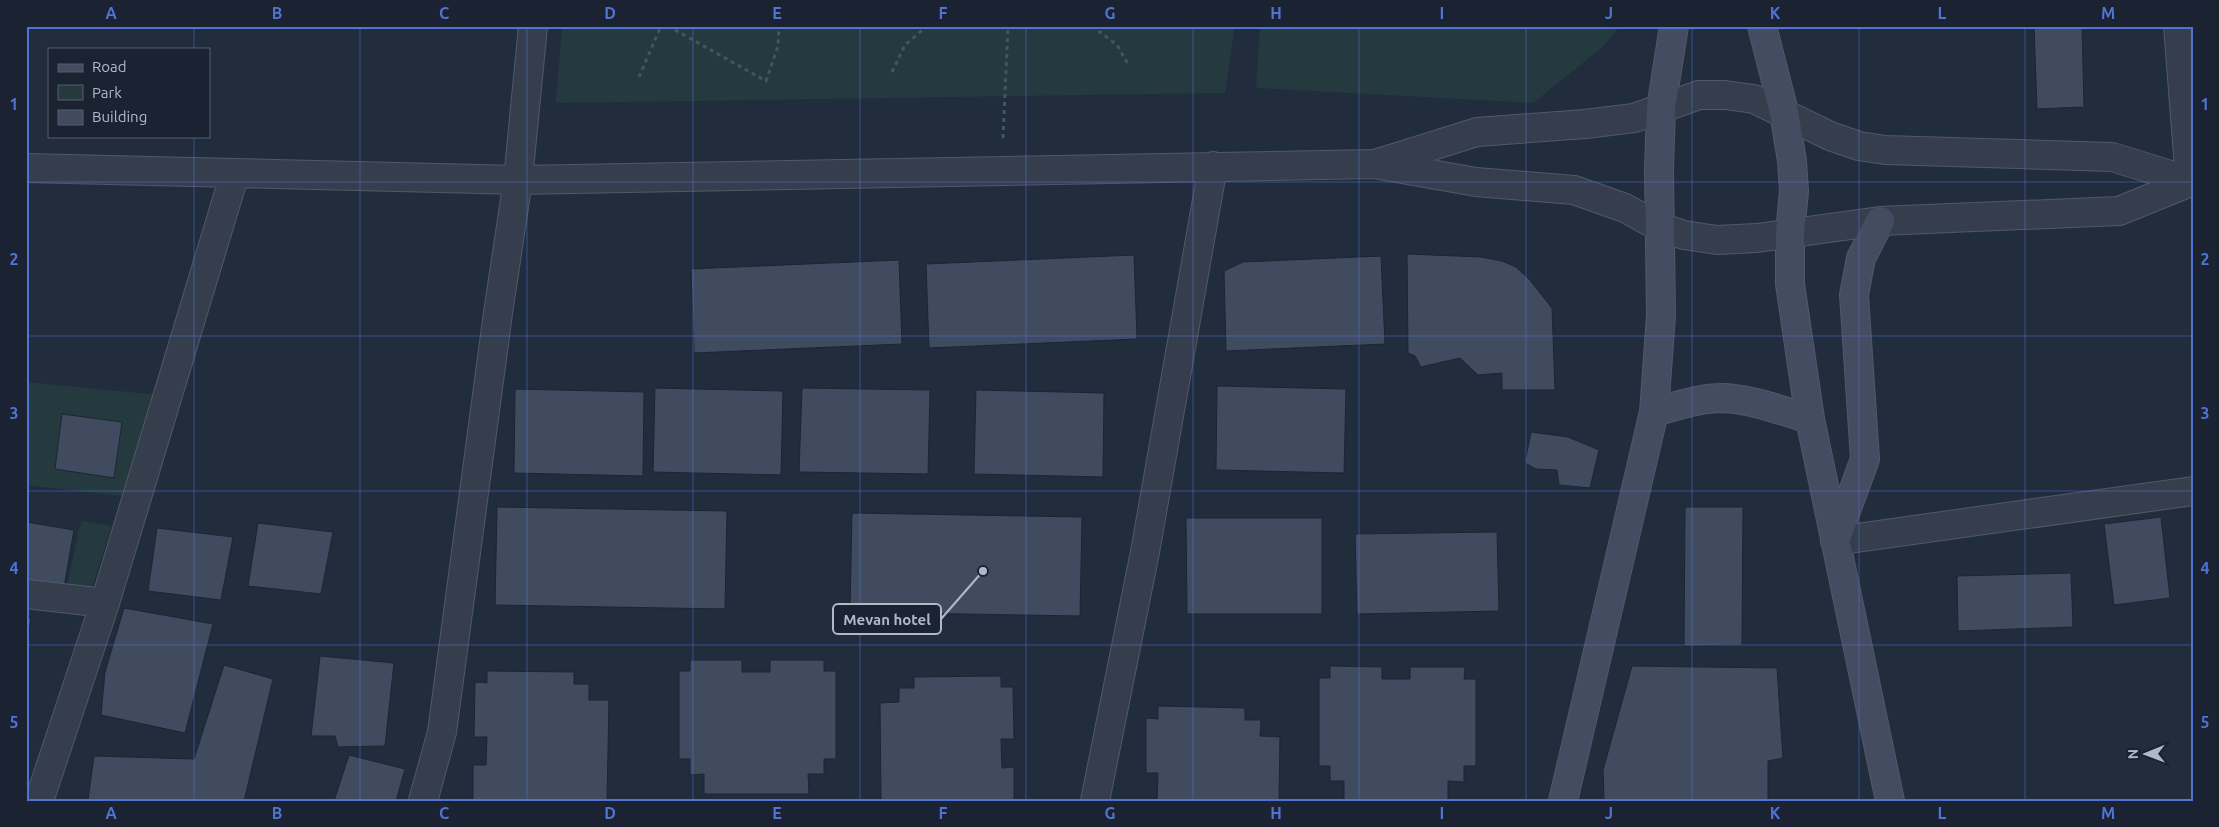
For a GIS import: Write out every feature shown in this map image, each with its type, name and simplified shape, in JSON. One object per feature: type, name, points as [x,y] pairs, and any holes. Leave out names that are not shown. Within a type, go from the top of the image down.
[{"type":"main road","points":[[1563,801],[1654,412],[1661,315],[1659,227],[1662,108],[1674,26]]},
{"type":"main road","points":[[1762,26],[1784,112],[1792,160],[1794,191],[1790,233],[1790,284],[1810,419],[1834,541],[1890,801]]},
{"type":"main road","points":[[1834,541],[1865,459],[1854,295],[1861,258],[1880,221]]},
{"type":"main road","points":[[1654,412],[1694,401],[1723,398],[1752,402],[1810,419]]},
{"type":"street","points":[[423,801],[442,732],[498,313],[518,180],[533,26]]},
{"type":"street","points":[[2178,26],[2191,181]]},
{"type":"street","points":[[1374,164],[1476,132],[1585,124],[1634,118],[1699,95],[1725,95],[1754,99],[1830,136],[1859,146],[1885,150],[2112,157],[2191,181]]},
{"type":"street","points":[[26,168],[518,180],[1374,164],[1476,182],[1574,190],[1625,208],[1659,227],[1684,236],[1717,240],[1757,238],[1880,221],[2120,211],[2191,181]]},
{"type":"street","points":[[1095,801],[1145,552],[1213,166]]},
{"type":"street","points":[[41,800],[105,603],[235,173]]},
{"type":"street","points":[[1834,541],[2193,491]]},
{"type":"street","points":[[26,594],[105,603]]},
{"type":"path","points":[[639,77],[661,26]]},
{"type":"path","points":[[668,26],[766,82],[778,46],[779,26]]},
{"type":"path","points":[[892,72],[905,45],[927,26]]},
{"type":"path","points":[[1001,170],[1008,26]]},
{"type":"path","points":[[1092,26],[1117,45],[1128,64]]},
{"type":"green space","points":[[562,26],[1235,26],[1225,93],[556,103]]},
{"type":"green space","points":[[1260,26],[1620,26],[1604,46],[1533,103],[1256,88]]},
{"type":"green space","points":[[26,382],[160,395],[130,497],[26,485]]},
{"type":"green space","points":[[82,521],[112,526],[90,593],[67,587]]},
{"type":"building","points":[[2034,26],[2082,26],[2084,107],[2037,109]]},
{"type":"building","points":[[1407,254],[1481,257],[1502,261],[1516,267],[1529,279],[1552,308],[1555,390],[1502,390],[1502,373],[1478,375],[1460,358],[1421,367],[1415,356],[1408,353]]},
{"type":"building","points":[[1134,255],[1137,339],[929,348],[926,264]]},
{"type":"building","points":[[1381,256],[1385,344],[1226,351],[1224,271],[1243,262]]},
{"type":"building","points":[[899,260],[902,344],[694,353],[691,269]]},
{"type":"building","points":[[1217,386],[1346,389],[1344,473],[1216,470]]},
{"type":"building","points":[[655,388],[783,391],[781,475],[653,472]]},
{"type":"building","points":[[802,388],[930,390],[928,474],[799,472]]},
{"type":"building","points":[[515,389],[644,392],[643,476],[514,473]]},
{"type":"building","points":[[976,390],[1104,393],[1103,477],[974,474]]},
{"type":"building","points":[[62,414],[122,422],[114,478],[55,469]]},
{"type":"building","points":[[1531,432],[1568,437],[1599,450],[1590,488],[1559,485],[1557,470],[1536,469],[1525,463]]},
{"type":"building","points":[[497,507],[727,511],[725,609],[495,605]]},
{"type":"building","points":[[1685,507],[1743,507],[1742,645],[1684,646]]},
{"type":"building","points":[[852,513],[1082,517],[1080,616],[850,612]]},
{"type":"building","points":[[2161,517],[2170,598],[2114,605],[2104,524]]},
{"type":"building","points":[[1186,518],[1322,518],[1322,614],[1187,614]]},
{"type":"building","points":[[26,522],[74,530],[64,587],[26,588]]},
{"type":"building","points":[[258,523],[333,532],[321,594],[248,586]]},
{"type":"building","points":[[157,528],[233,537],[221,600],[148,591]]},
{"type":"building","points":[[1497,532],[1499,611],[1357,614],[1355,534]]},
{"type":"building","points":[[2071,573],[2073,627],[1958,631],[1957,576]]},
{"type":"building","points":[[124,608],[213,624],[185,733],[101,715],[105,672]]},
{"type":"building","points":[[26,618],[31,618],[26,653]]},
{"type":"building","points":[[320,656],[394,663],[385,746],[338,747],[335,736],[311,736]]},
{"type":"building","points":[[690,660],[742,660],[742,672],[770,672],[770,660],[824,660],[824,671],[836,671],[836,759],[824,759],[824,774],[808,774],[809,794],[704,794],[704,774],[690,775],[690,759],[679,759],[679,671],[690,671]]},
{"type":"building","points":[[224,665],[273,679],[244,801],[88,800],[94,756],[194,759]]},
{"type":"building","points":[[1330,666],[1382,667],[1382,679],[1410,679],[1410,667],[1465,667],[1464,679],[1476,679],[1476,766],[1464,766],[1464,782],[1448,781],[1448,801],[1344,801],[1344,781],[1330,781],[1330,766],[1319,766],[1319,678],[1330,678]]},
{"type":"building","points":[[1632,666],[1777,668],[1783,758],[1768,761],[1768,801],[1604,801],[1603,770]]},
{"type":"building","points":[[487,671],[574,672],[574,684],[589,684],[589,700],[609,700],[607,801],[473,801],[473,765],[486,765],[487,737],[474,737],[475,682],[487,683]]},
{"type":"building","points":[[1001,676],[1001,687],[1013,687],[1014,739],[1001,739],[1002,768],[1014,767],[1014,801],[881,801],[880,703],[899,702],[899,688],[914,688],[914,677]]},
{"type":"building","points":[[1158,706],[1245,708],[1245,720],[1261,720],[1260,736],[1280,737],[1279,801],[1157,801],[1158,773],[1146,773],[1146,718],[1158,719]]},
{"type":"building","points":[[349,755],[405,769],[396,801],[334,801]]},
{"type":"place","name":"Mevan hotel","points":[[983,571]]}]
